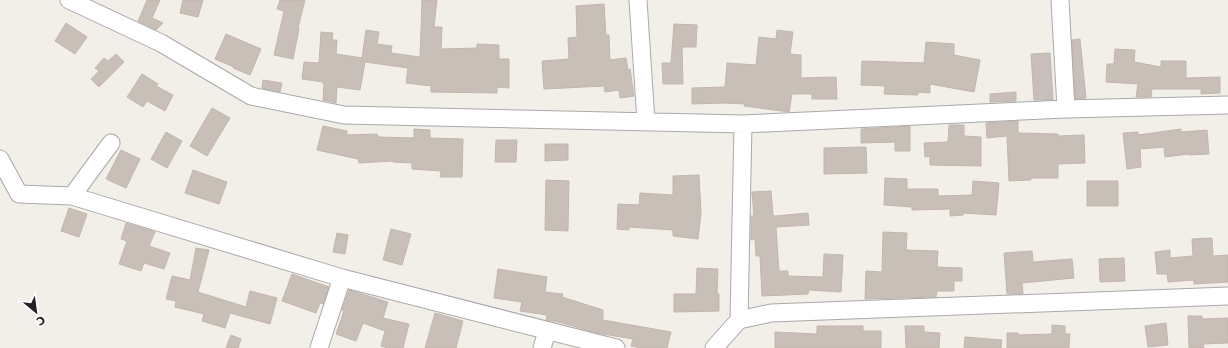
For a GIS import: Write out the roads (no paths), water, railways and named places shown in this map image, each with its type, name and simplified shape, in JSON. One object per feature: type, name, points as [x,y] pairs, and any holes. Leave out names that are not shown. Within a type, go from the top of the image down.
[{"type":"street","points":[[69,0],[161,43],[251,96],[344,115],[743,124],[1066,109],[1228,105]]},
{"type":"street","points":[[638,0],[646,122]]},
{"type":"street","points":[[1060,0],[1066,109]]},
{"type":"street","points":[[740,320],[743,124]]},
{"type":"street","points":[[72,196],[111,143]]},
{"type":"street","points":[[0,159],[20,194],[72,196],[342,278],[616,348]]},
{"type":"street","points":[[319,348],[342,278]]},
{"type":"street","points":[[714,348],[740,320],[771,313],[1228,296]]},
{"type":"street","points":[[542,348],[547,330]]}]
